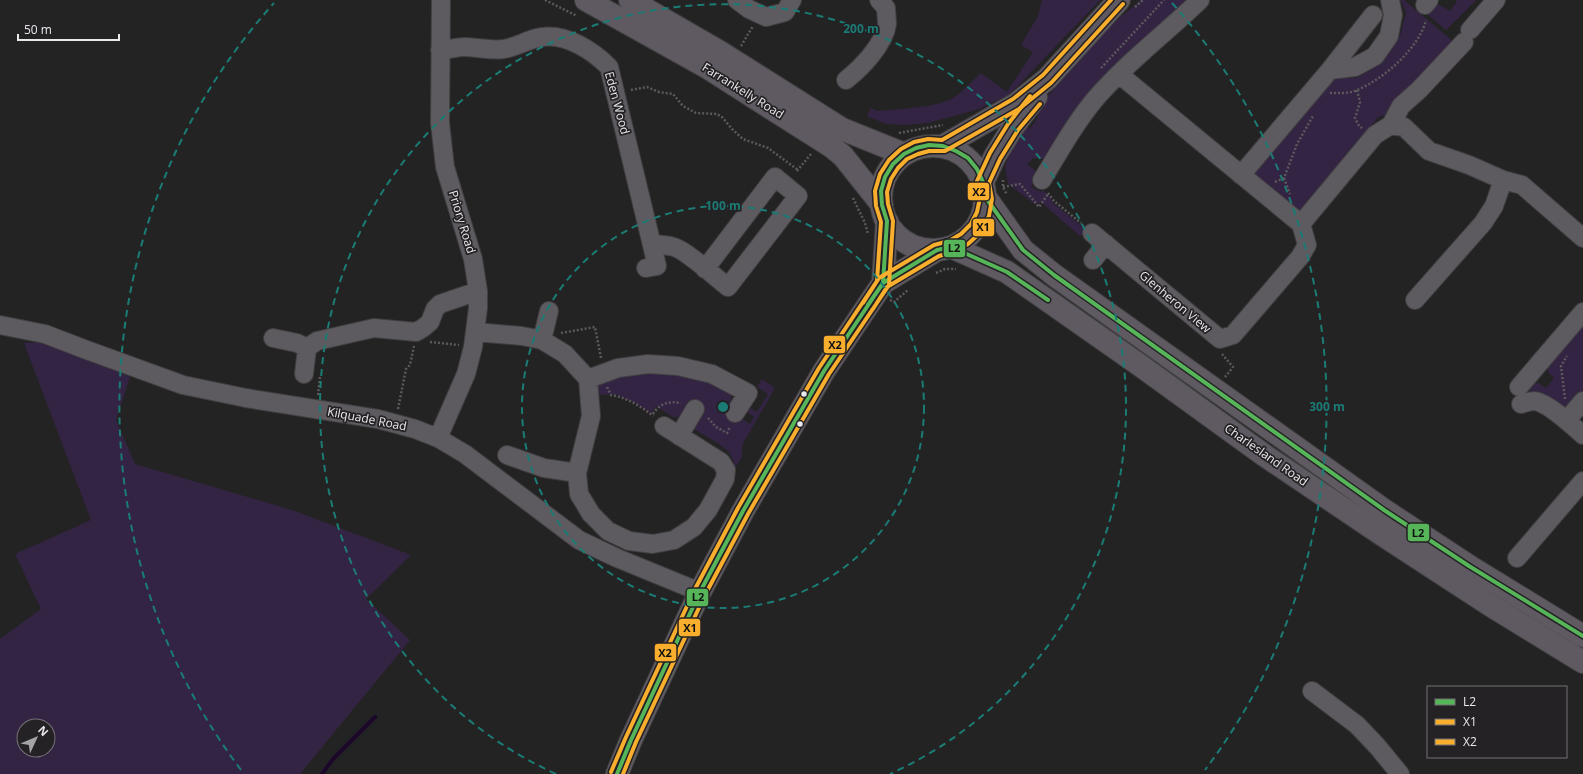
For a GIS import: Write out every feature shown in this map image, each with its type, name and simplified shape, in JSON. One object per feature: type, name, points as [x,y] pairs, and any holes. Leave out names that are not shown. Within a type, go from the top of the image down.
[{"type":"main road","name":"Farrankelly Road","points":[[630,0],[720,52],[842,129],[904,154]]},
{"type":"main road","points":[[943,146],[1016,104],[1047,78],[1120,0]]},
{"type":"main road","name":"Farrankelly Road","points":[[584,10],[708,68],[832,147],[843,156],[884,213]]},
{"type":"main road","points":[[617,774],[631,740],[700,592],[743,511],[812,390],[883,283],[944,248],[965,239],[976,228],[983,214],[991,189],[995,156],[1013,128],[1033,102],[1047,78]]},
{"type":"main road","points":[[883,283],[884,213],[881,191],[885,177],[893,164],[904,154],[916,148],[929,145],[943,146],[956,151],[968,158],[991,189]]},
{"type":"main road","name":"Charlesland Road","points":[[991,189],[1023,250],[1054,275],[1384,510],[1469,566],[1583,636]]},
{"type":"main road","points":[[884,213],[896,235],[910,244],[923,249],[944,248]]},
{"type":"main road","name":"Charlesland Road","points":[[944,248],[1007,272],[1264,455],[1445,576],[1583,662]]},
{"type":"street","name":"Priory Road","points":[[438,438],[466,374],[474,340],[478,291],[473,259],[445,167],[440,123],[441,0]]},
{"type":"street","points":[[737,0],[749,10],[766,17],[784,12],[792,0]]},
{"type":"street","points":[[846,80],[858,70],[878,46],[887,25],[886,8],[879,0]]},
{"type":"street","points":[[1045,187],[1068,136],[1096,98],[1200,0]]},
{"type":"street","points":[[1330,70],[1355,67],[1375,56],[1389,36],[1393,15],[1390,0]]},
{"type":"street","points":[[1120,74],[1301,224],[1375,135],[1391,125],[1401,106],[1419,90],[1467,36],[1495,0]]},
{"type":"street","points":[[1241,175],[1330,70],[1373,14]]},
{"type":"street","name":"Eden Wood","points":[[440,50],[463,47],[483,50],[504,49],[543,37],[562,38],[580,46],[609,67],[657,266],[646,268]]},
{"type":"street","points":[[1391,125],[1404,127],[1429,151],[1469,165],[1503,180],[1522,185],[1583,238]]},
{"type":"street","points":[[652,243],[675,248],[728,287],[798,196],[775,177],[705,269]]},
{"type":"street","points":[[1415,300],[1483,223],[1494,206],[1503,180]]},
{"type":"street","name":"Glenheron View","points":[[1092,233],[1220,339],[1233,335],[1300,257],[1307,245],[1301,224]]},
{"type":"street","points":[[1093,260],[1106,244]]},
{"type":"street","points":[[307,348],[318,341],[374,328],[416,337],[430,322],[435,309],[440,304],[478,291]]},
{"type":"street","points":[[542,340],[550,311]]},
{"type":"street","points":[[1583,312],[1539,375],[1520,395],[1549,408],[1567,420],[1583,435]]},
{"type":"street","name":"Kilquade Road","points":[[0,325],[44,334],[183,385],[246,398],[378,419],[415,429],[438,438],[465,454],[579,540],[617,558],[700,592]]},
{"type":"street","points":[[474,340],[522,336],[542,340],[565,354],[588,379],[591,416],[577,473],[579,494],[590,514],[608,531],[629,541],[653,544],[674,540],[694,527],[708,510],[725,479],[726,470],[722,462],[664,426]]},
{"type":"street","points":[[273,338],[297,343],[307,348]]},
{"type":"street","points":[[304,374],[307,348]]},
{"type":"street","points":[[588,379],[618,368],[648,364],[678,366],[712,374],[748,393],[734,413]]},
{"type":"street","points":[[1567,420],[1583,401]]},
{"type":"street","points":[[679,436],[695,409]]},
{"type":"street","points":[[507,455],[544,468],[577,473]]},
{"type":"street","points":[[1517,558],[1583,481]]},
{"type":"street","points":[[1312,691],[1357,725],[1400,774]]},
{"type":"path","points":[[545,0],[584,10]]},
{"type":"path","points":[[1326,97],[1329,93],[1345,93],[1357,90],[1380,77],[1400,60],[1412,47],[1423,31],[1427,6]]},
{"type":"path","points":[[741,46],[760,15]]},
{"type":"path","points":[[734,43],[747,50]]},
{"type":"path","points":[[616,94],[647,87],[659,92],[673,94],[683,106],[696,113],[717,114],[722,117],[743,139],[768,148],[798,170]]},
{"type":"path","points":[[1357,90],[1360,102],[1355,118],[1359,126],[1375,135]]},
{"type":"path","points":[[1255,186],[1272,184],[1284,178],[1297,144],[1315,112]]},
{"type":"path","points":[[894,134],[946,124]]},
{"type":"path","points":[[806,151],[816,158]]},
{"type":"path","points":[[786,186],[811,154]]},
{"type":"path","points":[[991,189],[1020,184],[1039,207],[1045,187]]},
{"type":"path","points":[[1045,187],[1054,201],[1092,233]]},
{"type":"path","points":[[851,195],[865,223],[869,238]]},
{"type":"path","points":[[395,423],[406,370],[410,365],[416,337],[432,342],[474,340]]},
{"type":"path","points":[[1220,339],[1218,348],[1233,367],[1222,382]]},
{"type":"path","points":[[1567,420],[1561,366],[1571,351]]},
{"type":"shaded area","points":[[1042,0],[1100,0],[1010,94],[979,109],[928,123],[905,125],[886,124],[867,116],[871,108],[877,111],[906,109],[946,101],[960,93],[981,73],[1007,92],[1033,52],[1021,45],[1038,16]]},
{"type":"shaded area","points":[[1140,0],[1195,0],[1046,159],[1033,158],[1027,165],[1034,169],[1037,177],[1031,187],[1041,192],[1043,190],[1051,198],[1052,202],[1085,229],[1093,229],[1080,236],[1041,202],[1035,204],[1008,184],[1005,167],[1012,147],[1026,125],[1030,129],[1038,117],[1034,113],[1091,46]]},
{"type":"shaded area","points":[[1401,0],[1404,0],[1455,43],[1417,84],[1399,95],[1389,114],[1378,117],[1304,211],[1294,212],[1254,180],[1255,168],[1326,83],[1335,78],[1356,78],[1372,69],[1388,55],[1400,36],[1406,13]]},
{"type":"shaded area","points":[[1456,0],[1476,0],[1446,30],[1422,10],[1436,3],[1450,11],[1457,2]]},
{"type":"shaded area","points":[[1583,324],[1583,394],[1571,408],[1562,409],[1545,397],[1526,389],[1531,383],[1538,383],[1546,388],[1554,378],[1548,372],[1548,364]]},
{"type":"shaded area","points":[[46,342],[130,377],[116,420],[135,464],[292,510],[411,555],[366,599],[410,640],[300,774],[0,774],[0,639],[41,609],[15,554],[91,520],[24,343]]},
{"type":"shaded area","points":[[646,371],[677,372],[730,390],[731,400],[727,409],[750,424],[754,417],[742,408],[747,406],[757,412],[768,394],[757,387],[762,379],[775,388],[742,445],[742,457],[735,468],[733,459],[728,451],[689,426],[682,414],[678,417],[673,417],[656,406],[651,413],[637,404],[616,394],[596,395],[597,381]]},
{"type":"waterway","points":[[322,774],[333,759],[375,717]]},
{"type":"transit line","name":"X2","points":[[611,772],[695,589],[738,508],[819,368],[877,281],[881,222],[876,206],[875,191],[880,174],[889,160],[901,149],[914,142],[928,139],[942,140],[1013,99],[1043,75],[1111,0]]},
{"type":"transit line","name":"X1","points":[[623,774],[636,742],[705,595],[748,514],[829,374],[889,285],[893,221],[888,204],[887,192],[891,179],[898,168],[907,159],[918,154],[929,151],[945,151],[1019,109],[1051,83],[1123,4]]},
{"type":"transit line","name":"X2","points":[[863,303],[879,278],[934,245],[949,241],[961,234],[971,224],[977,212],[980,198],[977,181],[990,153],[1008,124],[1030,96]]},
{"type":"transit line","name":"X1","points":[[873,309],[887,287],[939,256],[953,252],[968,244],[981,232],[989,216],[992,199],[989,183],[1000,159],[1018,130],[1040,104]]},
{"type":"transit line","name":"L2","points":[[617,774],[631,740],[700,592],[743,511],[824,371],[883,283],[887,221],[882,205],[881,191],[885,177],[893,164],[904,154],[916,148],[929,145],[943,146],[968,158],[977,169],[983,182],[986,198],[1023,250],[1054,275],[1384,510],[1469,566],[1583,636]]},
{"type":"transit line","name":"L2","points":[[868,305],[883,283],[937,250],[951,247],[1007,272],[1048,300]]}]
